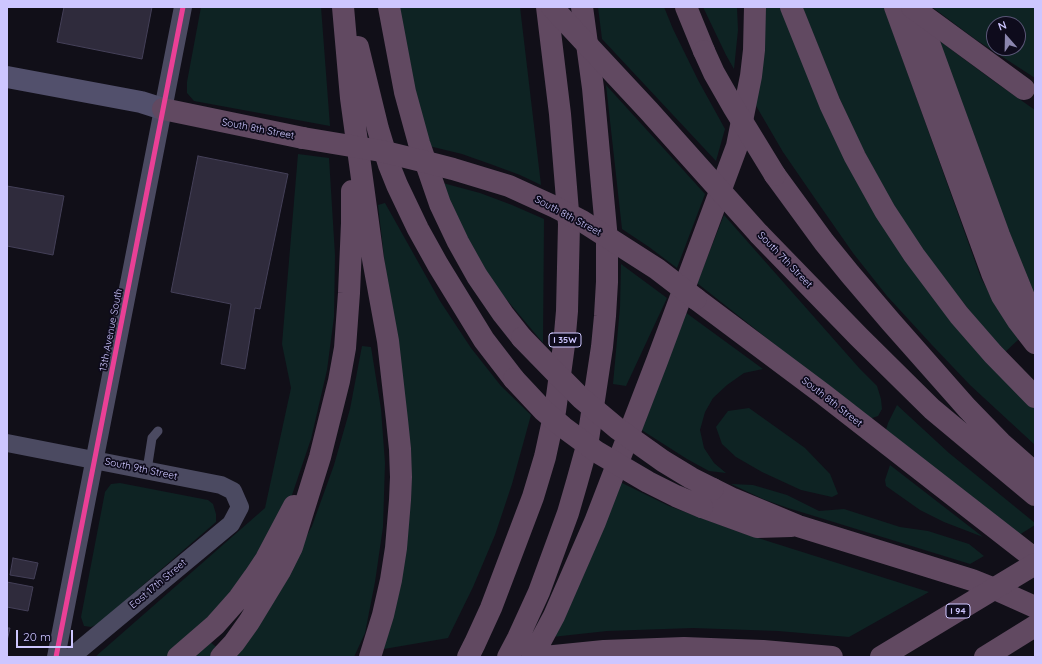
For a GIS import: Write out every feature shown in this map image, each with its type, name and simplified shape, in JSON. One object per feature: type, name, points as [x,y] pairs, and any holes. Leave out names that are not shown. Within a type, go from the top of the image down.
[{"type":"highway","points":[[343,7],[351,98],[373,259],[388,341],[401,477],[396,548],[391,580],[383,615],[370,657]]},
{"type":"highway","points":[[347,7],[378,129],[397,185],[418,230],[438,265],[484,340],[514,379],[543,410],[563,427],[597,452],[648,482],[702,507],[757,527],[798,526]]},
{"type":"highway","points":[[389,7],[405,92],[419,143],[440,204],[458,242],[476,276],[503,314],[522,338],[581,398],[618,429],[663,461],[691,478],[733,499],[798,526],[972,580],[1035,607]]},
{"type":"highway","name":"I 35W","points":[[468,657],[491,608],[533,497],[545,457],[555,411],[564,345],[567,311],[569,224],[560,114],[547,7]]},
{"type":"highway","name":"South 7th Street","points":[[552,7],[649,111],[759,234],[910,388],[932,409],[1035,495]]},
{"type":"highway","points":[[508,657],[539,592],[568,513],[587,446],[602,347],[607,289],[607,240],[593,88],[582,7]]},
{"type":"highway","points":[[686,7],[714,73],[734,108],[775,175],[837,258],[900,333],[967,408],[1001,443],[1035,473]]},
{"type":"highway","points":[[532,657],[554,616],[595,522],[660,354],[737,146],[751,76],[756,7]]},
{"type":"highway","points":[[791,7],[830,104],[855,157],[886,211],[914,254],[959,315],[993,354],[1035,397]]},
{"type":"highway","points":[[895,7],[992,273],[1002,296],[1018,321],[1035,343]]},
{"type":"highway","points":[[912,7],[1029,93]]},
{"type":"highway","points":[[916,7],[999,235],[1035,324]]},
{"type":"highway","points":[[221,657],[249,622],[292,547],[320,457],[340,381],[345,348],[350,293],[352,223],[351,98]]},
{"type":"highway","name":"South 8th Street","points":[[163,109],[303,138],[381,151],[434,164],[495,182],[555,207],[582,221],[657,269],[823,394],[1035,559]]},
{"type":"highway","points":[[178,657],[199,640],[224,616],[254,577],[266,559],[320,457]]},
{"type":"highway","name":"I 94","points":[[881,657],[1035,564]]},
{"type":"highway","points":[[985,657],[1035,626]]},
{"type":"highway","points":[[544,657],[604,651],[684,648],[770,651],[832,657]]},
{"type":"main road","name":"South 8th Street","points":[[7,77],[141,102],[163,109]]},
{"type":"street","name":"13th Avenue South","points":[[56,657],[184,7]]},
{"type":"street","name":"South 9th Street","points":[[7,443],[221,485],[233,491],[240,507]]},
{"type":"street","name":"East 17th Street","points":[[71,657],[231,524],[240,507]]},
{"type":"lane","points":[[147,470],[152,438],[158,431]]},
{"type":"green space","points":[[201,7],[321,7],[330,126],[194,101],[187,93],[187,82]]},
{"type":"green space","points":[[397,7],[520,7],[541,185],[520,175],[462,154],[429,146],[419,122]]},
{"type":"green space","points":[[598,7],[664,7],[698,80],[725,129],[716,161],[602,39]]},
{"type":"green space","points":[[703,7],[737,7],[738,30],[734,69],[726,55]]},
{"type":"green space","points":[[761,7],[785,7],[830,123],[1035,407],[1035,445],[970,385],[887,296],[853,253],[783,152],[755,104]]},
{"type":"green space","points":[[802,7],[884,7],[981,278],[998,309],[1019,339],[1003,354],[905,227],[853,131]]},
{"type":"green space","points":[[932,7],[1035,7],[1035,78],[1001,56],[1026,56],[1026,16],[986,16],[986,46]]},
{"type":"green space","points":[[937,39],[1035,110],[1035,303]]},
{"type":"green space","points":[[606,85],[705,194],[677,268],[622,229]]},
{"type":"green space","points":[[298,154],[329,158],[335,255],[334,317],[327,370],[311,439],[292,495],[267,542],[238,588],[167,657],[95,657],[265,508],[291,388],[282,344]]},
{"type":"green space","points":[[439,182],[480,193],[544,219],[543,343],[496,287],[475,256]]},
{"type":"green space","points":[[385,203],[440,301],[471,348],[501,386],[531,415],[512,484],[495,535],[473,587],[448,638],[378,650],[400,396],[378,205]]},
{"type":"green space","points":[[724,215],[860,369],[877,386],[882,409],[878,416],[869,419],[697,283]]},
{"type":"green space","points":[[621,264],[667,298],[626,386],[613,384],[620,307]]},
{"type":"green space","points":[[685,312],[763,369],[744,373],[727,385],[713,398],[705,412],[700,430],[704,448],[714,463],[726,473],[709,471],[640,429]]},
{"type":"green space","points":[[362,346],[371,347],[381,409],[385,463],[383,527],[375,582],[365,633],[354,657],[229,657],[284,577],[312,526],[334,465],[350,409]]},
{"type":"green space","points":[[897,405],[949,453],[1035,523],[1035,525],[1019,535],[886,430]]},
{"type":"green space","points":[[749,408],[805,448],[830,474],[838,494],[832,497],[801,490],[762,472],[736,457],[722,444],[716,427],[728,411]]},
{"type":"green space","points":[[890,465],[983,537],[944,522],[920,510],[886,486],[885,480]]},
{"type":"green space","points":[[618,481],[669,506],[739,532],[929,592],[849,637],[778,631],[693,628],[607,631],[552,637]]},
{"type":"green space","points":[[120,483],[208,500],[213,504],[216,514],[216,522],[98,624],[91,627],[84,626],[81,617],[105,492],[111,484]]},
{"type":"green space","points":[[731,484],[753,485],[787,495],[819,511],[844,509],[900,527],[928,531],[969,544],[984,556],[970,564],[788,508],[763,499]]},
{"type":"green space","points":[[210,642],[219,649],[211,657],[193,657]]},
{"type":"building","points":[[64,7],[152,7],[142,59],[57,42]]},
{"type":"building","points":[[198,156],[288,174],[260,309],[255,308],[245,369],[221,364],[231,304],[171,292]]},
{"type":"building","points":[[7,186],[64,196],[53,255],[7,246]]},
{"type":"building","points":[[13,558],[38,563],[34,579],[10,575]]},
{"type":"building","points":[[7,582],[33,587],[28,611],[7,607]]},
{"type":"building","points":[[7,628],[10,628],[7,641]]},
{"type":"cycle path","points":[[56,657],[183,7]]}]
